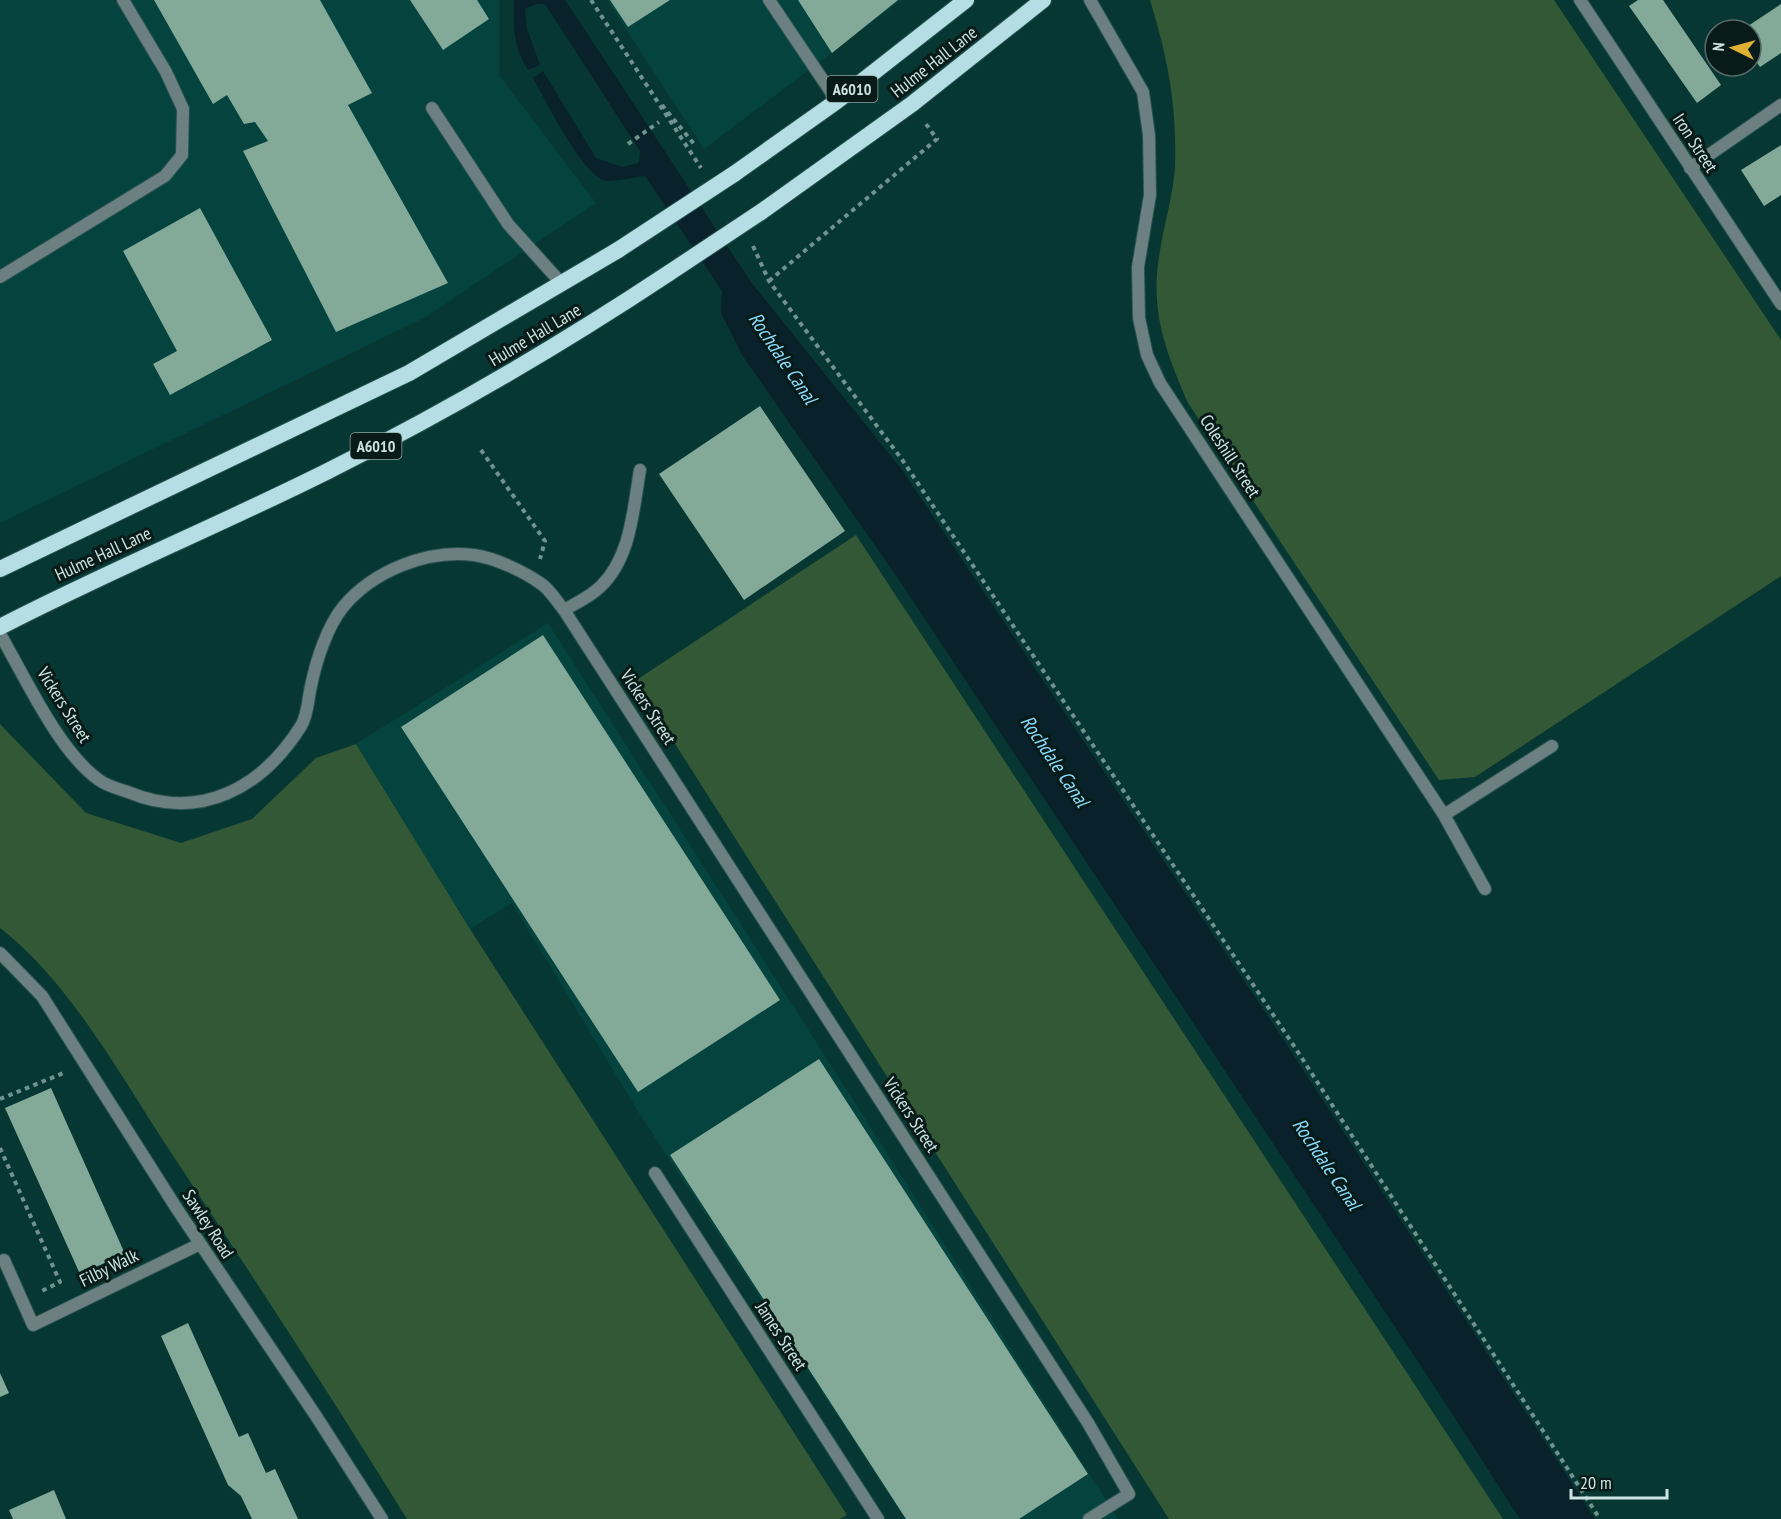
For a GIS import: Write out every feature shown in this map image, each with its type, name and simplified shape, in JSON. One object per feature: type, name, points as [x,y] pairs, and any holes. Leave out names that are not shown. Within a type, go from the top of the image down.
[{"type":"highway","name":"Hulme Hall Lane","points":[[0,569],[409,373],[562,284],[734,174],[837,101],[966,0]]},
{"type":"highway","name":"Hulme Hall Lane","points":[[0,627],[68,592],[327,471],[431,417],[580,332],[761,212],[912,104],[1043,0]]},
{"type":"street","points":[[0,277],[165,176],[182,155],[183,109],[166,72],[123,0]]},
{"type":"street","points":[[769,0],[837,101]]},
{"type":"street","name":"Coleshill Street","points":[[1090,0],[1143,92],[1149,135],[1150,195],[1138,277],[1139,318],[1147,355],[1160,382],[1444,815],[1485,889]]},
{"type":"street","name":"Iron Street","points":[[1580,0],[1781,304]]},
{"type":"street","points":[[1690,168],[1781,105]]},
{"type":"street","points":[[432,108],[508,224],[562,284]]},
{"type":"street","points":[[564,610],[598,589],[614,573],[627,542],[640,470]]},
{"type":"street","name":"Vickers Street","points":[[0,634],[67,748],[99,780],[141,798],[175,804],[211,799],[252,782],[285,751],[303,722],[316,659],[343,607],[376,578],[406,563],[447,556],[474,555],[513,568],[542,584],[564,610],[818,1007],[1003,1288],[1129,1494],[1089,1519]]},
{"type":"street","points":[[1444,815],[1552,746]]},
{"type":"street","name":"Sawley Road","points":[[0,953],[42,996],[200,1244],[316,1416],[382,1519]]},
{"type":"street","name":"James Street","points":[[655,1173],[878,1519]]},
{"type":"street","name":"Filby Walk","points":[[22,1300],[33,1325],[200,1244]]},
{"type":"street","points":[[4,1260],[22,1300]]},
{"type":"path","points":[[591,0],[647,86],[692,142]]},
{"type":"path","points":[[769,281],[937,139],[912,104]]},
{"type":"path","points":[[628,144],[659,122]]},
{"type":"path","points":[[756,250],[769,281],[909,471],[1294,1046],[1600,1519]]},
{"type":"path","points":[[481,450],[545,541],[534,580]]},
{"type":"path","points":[[0,1099],[84,1062]]},
{"type":"path","points":[[0,1148],[60,1282],[22,1300]]},
{"type":"shaded area","points":[[0,0],[499,0],[499,75],[596,203],[426,317],[0,523]]},
{"type":"shaded area","points":[[607,0],[901,0],[704,149]]},
{"type":"shaded area","points":[[548,623],[1118,1519],[905,1519],[639,1113],[512,903],[470,929],[356,744]]},
{"type":"green space","points":[[1150,0],[1554,0],[1781,340],[1781,576],[1475,777],[1439,780],[1188,403],[1173,367],[1162,333],[1157,277],[1174,178],[1173,102],[1162,42]]},
{"type":"green space","points":[[856,535],[1503,1519],[1169,1519],[635,681]]},
{"type":"green space","points":[[0,724],[86,813],[181,843],[252,819],[316,758],[356,744],[470,929],[847,1515],[840,1519],[407,1519],[112,1060],[49,974],[0,928]]},
{"type":"water","name":"Rochdale Canal","points":[[514,0],[565,0],[751,282],[902,470],[1279,1033],[1595,1519],[1520,1519],[1423,1369],[897,577],[742,355],[721,313],[722,291],[645,176],[608,181],[588,168],[577,154],[533,78],[543,71],[596,158],[622,167],[639,163],[640,151],[545,4],[536,4],[525,9],[527,29],[540,65],[528,70],[519,53],[515,36]]},
{"type":"building","points":[[154,0],[320,0],[372,93],[348,105],[448,283],[336,332],[243,151],[268,141],[255,122],[244,124],[227,95],[213,104]]},
{"type":"building","points":[[410,0],[477,0],[489,19],[443,50]]},
{"type":"building","points":[[610,0],[670,0],[628,27]]},
{"type":"building","points":[[798,0],[898,0],[832,53]]},
{"type":"building","points":[[1638,0],[1663,0],[1703,59],[1703,78],[1716,78],[1721,85],[1697,103],[1629,6]]},
{"type":"building","points":[[1781,4],[1781,53],[1763,65],[1763,18],[1760,18]]},
{"type":"building","points":[[1781,145],[1781,195],[1764,206],[1741,170]]},
{"type":"building","points":[[200,208],[272,340],[170,395],[153,364],[177,351],[123,251]]},
{"type":"building","points":[[760,406],[845,531],[744,600],[659,474]]},
{"type":"building","points":[[543,635],[780,1000],[638,1092],[401,727]]},
{"type":"building","points":[[819,1059],[1088,1474],[1019,1519],[906,1519],[670,1155]]},
{"type":"building","points":[[51,1088],[125,1254],[80,1274],[5,1108]]},
{"type":"building","points":[[188,1323],[239,1437],[248,1433],[266,1473],[275,1469],[298,1519],[252,1519],[241,1496],[228,1485],[161,1336]]},
{"type":"building","points":[[0,1373],[9,1393],[0,1397]]},
{"type":"building","points":[[54,1490],[66,1519],[13,1519],[9,1510]]}]
